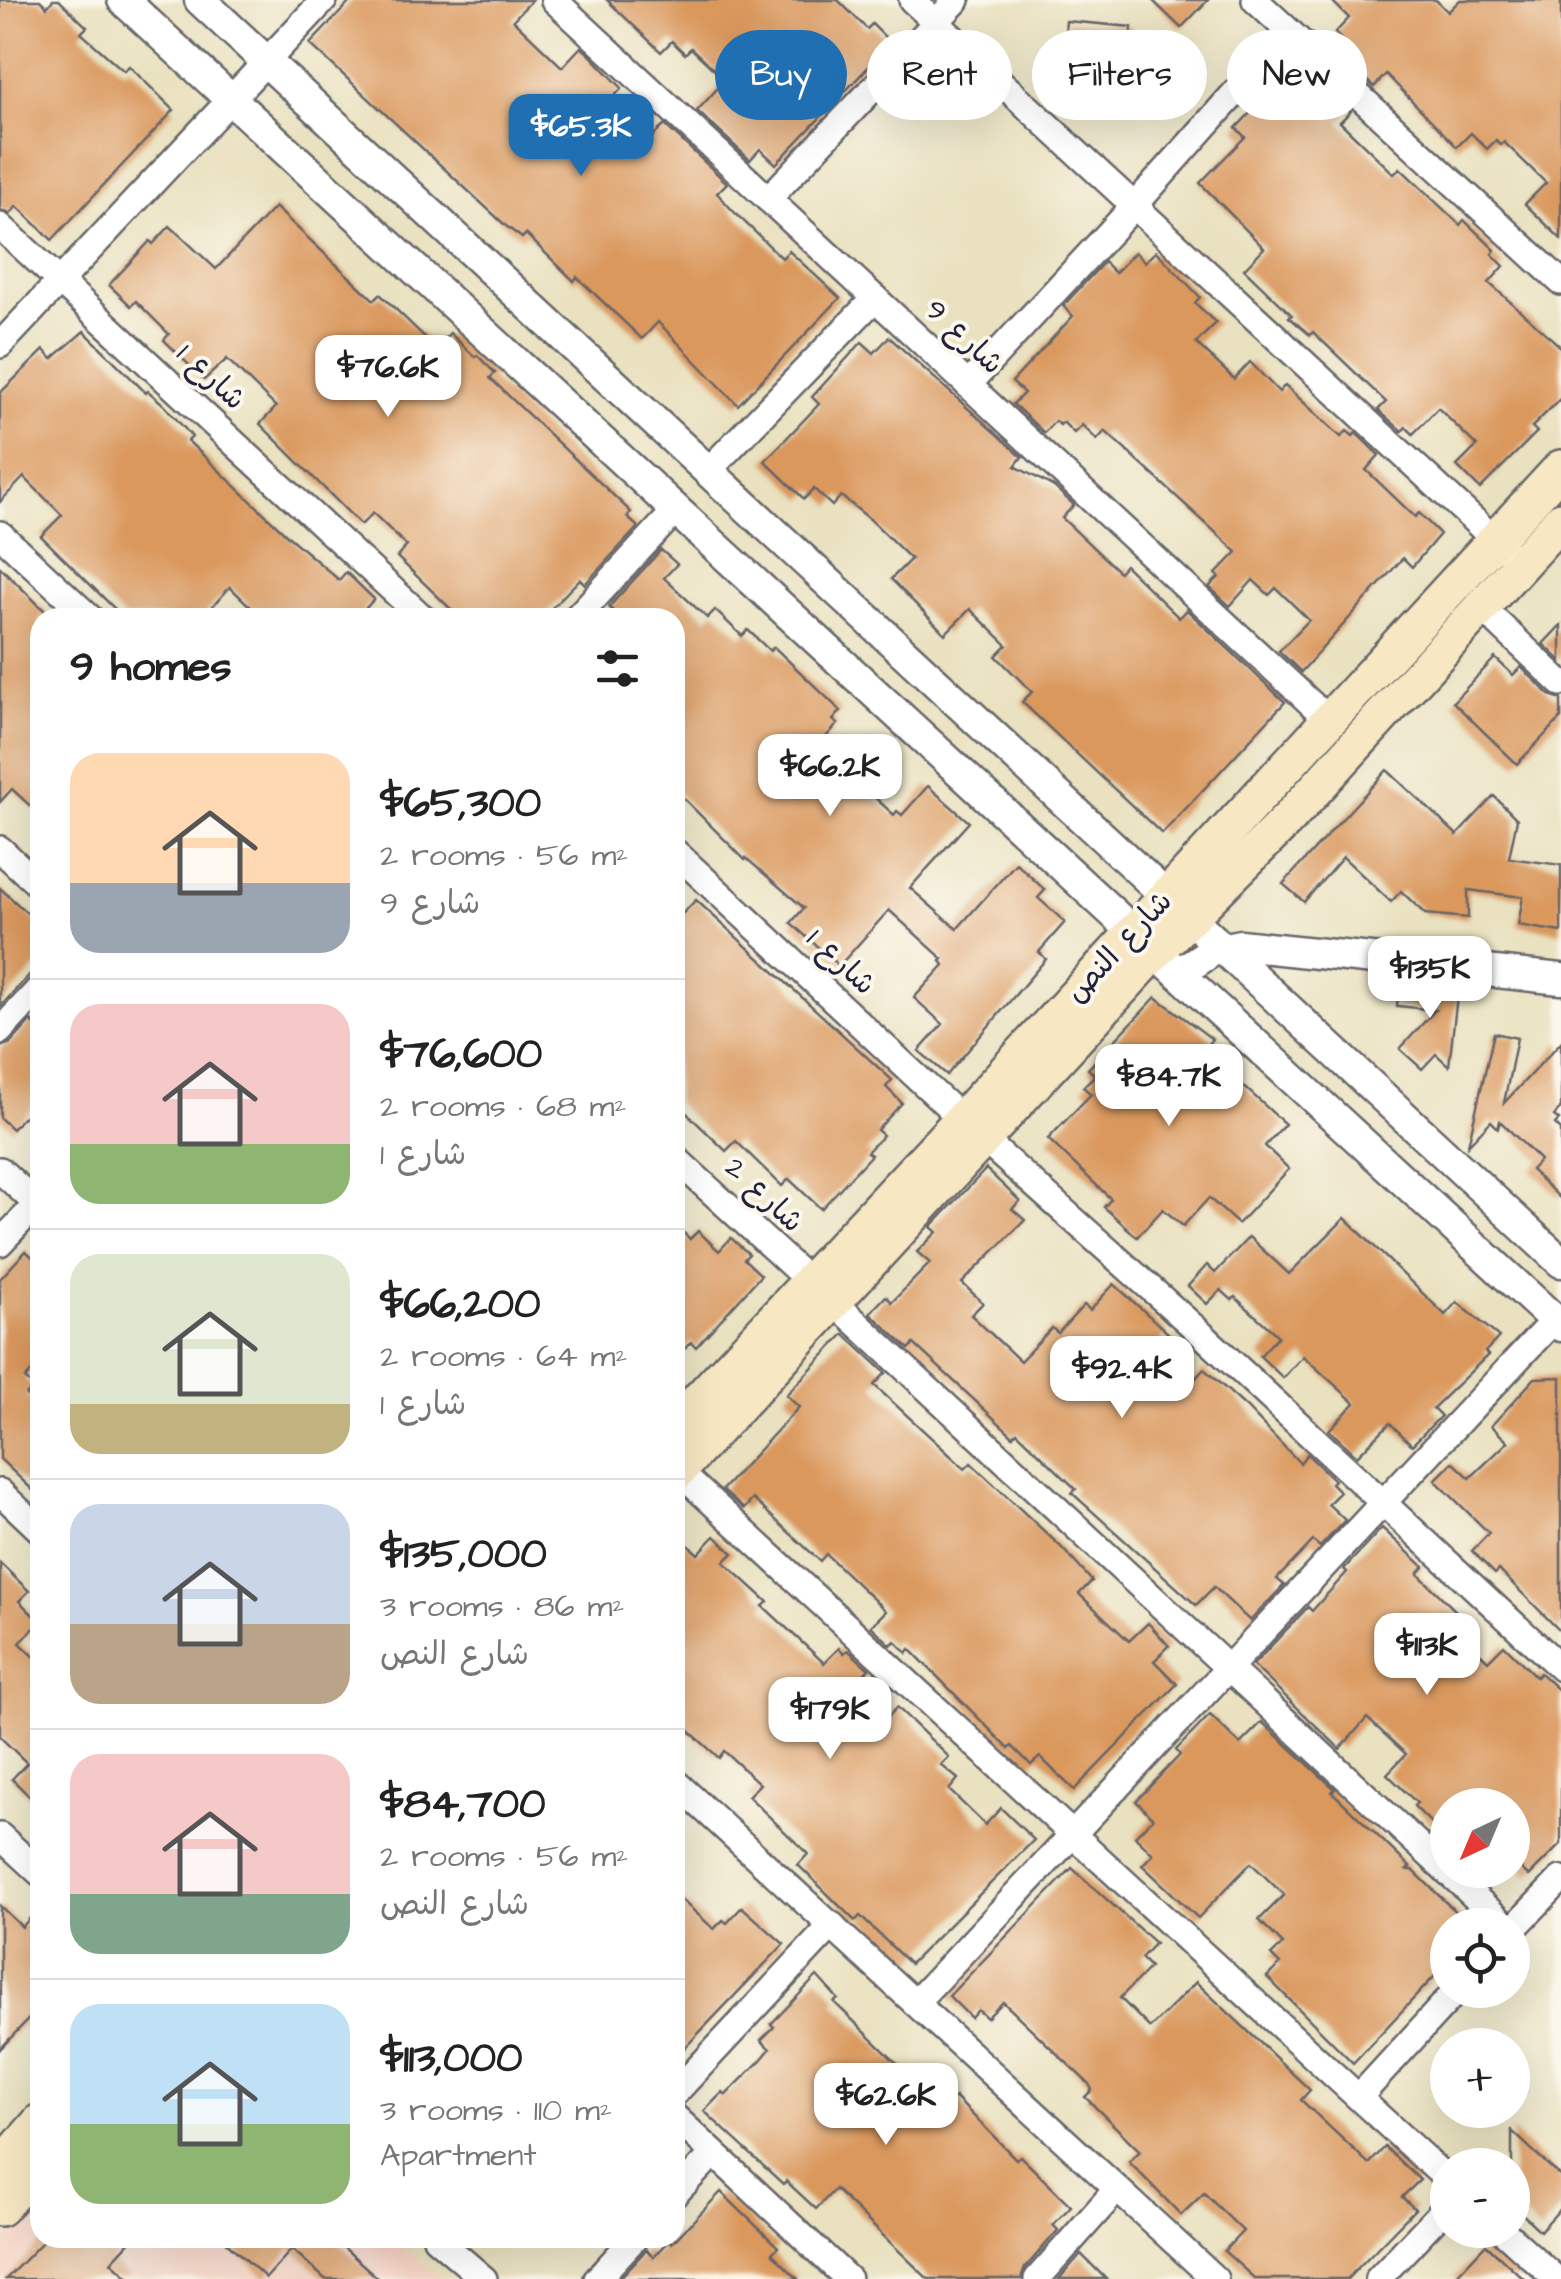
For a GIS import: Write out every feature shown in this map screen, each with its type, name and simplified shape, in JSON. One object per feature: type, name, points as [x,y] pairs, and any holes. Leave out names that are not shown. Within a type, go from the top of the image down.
[{"type":"main road","name":"شارع النص","points":[[1179,908],[1289,818],[1480,606],[1508,552],[1561,468]]},
{"type":"main road","name":"شارع النص","points":[[685,1416],[821,1291],[973,1129],[1156,952],[1179,908],[1330,722],[1508,552],[1561,520]]},
{"type":"main road","name":"شارع النص","points":[[685,1461],[821,1291]]},
{"type":"main road","points":[[0,2168],[30,2134]]},
{"type":"main road","points":[[0,2208],[30,2176]]},
{"type":"street","points":[[122,0],[1558,1323],[1384,1501],[916,2003]]},
{"type":"street","points":[[200,0],[1561,1262]]},
{"type":"street","points":[[0,345],[324,0]]},
{"type":"street","name":"شارع 9","points":[[554,0],[1330,722]]},
{"type":"street","points":[[912,0],[1508,552]]},
{"type":"street","points":[[768,200],[957,0]]},
{"type":"street","points":[[1255,0],[1288,30]]},
{"type":"street","points":[[968,385],[1227,103]]},
{"type":"street","points":[[1367,103],[1561,282]]},
{"type":"street","name":"شارع 1","points":[[0,226],[412,608]]},
{"type":"street","points":[[707,472],[875,298]]},
{"type":"street","points":[[585,608],[676,510]]},
{"type":"street","points":[[0,534],[79,608]]},
{"type":"street","points":[[1480,606],[1561,682]]},
{"type":"street","points":[[0,849],[30,877]]},
{"type":"street","name":"شارع 1","points":[[685,861],[1561,1668]]},
{"type":"street","points":[[1156,952],[1254,946],[1561,979]]},
{"type":"street","points":[[0,1031],[30,999]]},
{"type":"street","name":"شارع 2","points":[[685,1167],[1487,1908]]},
{"type":"street","points":[[0,1170],[30,1198]]},
{"type":"street","points":[[0,1242],[30,1213]]},
{"type":"street","points":[[685,1480],[1430,2163]]},
{"type":"street","points":[[0,1492],[30,1520]]},
{"type":"street","points":[[685,1791],[1215,2279]]},
{"type":"street","points":[[0,1836],[30,1864]]},
{"type":"street","points":[[1530,1911],[1561,1879]]},
{"type":"street","points":[[685,2082],[832,1926]]},
{"type":"street","points":[[1358,2097],[1440,2008]]},
{"type":"street","points":[[685,2128],[848,2279]]},
{"type":"street","points":[[685,2183],[712,2154]]},
{"type":"street","points":[[1037,2279],[1117,2188]]},
{"type":"street","points":[[1378,2279],[1430,2224]]},
{"type":"street","points":[[453,2248],[484,2279]]},
{"type":"street","points":[[597,2279],[626,2248]]},
{"type":"street","points":[[1524,2248],[1557,2275]]},
{"type":"shaded area","points":[[30,2214],[30,2248],[405,2248],[440,2279],[0,2279],[0,2248]]},
{"type":"building","points":[[0,0],[40,0],[47,7],[53,0],[59,0],[87,27],[81,33],[124,71],[129,66],[174,110],[52,240],[17,206],[10,214],[0,210]]},
{"type":"building","points":[[352,0],[532,0],[513,20],[562,67],[581,47],[588,53],[622,88],[603,108],[639,143],[649,132],[653,136],[665,125],[727,183],[717,193],[733,211],[782,258],[789,251],[840,298],[738,405],[658,322],[642,339],[526,234],[522,238],[506,226],[310,44]]},
{"type":"building","points":[[607,0],[838,0],[867,29],[872,24],[878,30],[867,30],[867,68],[847,89],[847,30],[715,30],[715,71],[691,48],[685,54],[672,41],[661,52]]},
{"type":"building","points":[[1152,0],[1208,0],[1181,28]]},
{"type":"building","points":[[1331,0],[1436,0],[1448,12],[1460,0],[1561,0],[1561,239],[1525,204],[1546,183],[1504,142],[1501,145],[1496,140],[1487,149],[1471,133],[1457,147],[1386,74],[1374,87],[1367,81],[1367,30],[1338,30],[1349,18]]},
{"type":"building","points":[[1066,21],[1132,27],[1132,30],[1065,30]]},
{"type":"building","points":[[715,91],[715,120],[818,120],[776,164],[760,149],[750,160],[697,111]]},
{"type":"building","points":[[1244,120],[1342,120],[1394,174],[1400,168],[1460,225],[1464,220],[1495,250],[1492,254],[1504,266],[1489,283],[1561,347],[1561,398],[1532,427],[1537,432],[1480,489],[1457,466],[1477,446],[1438,408],[1413,434],[1406,427],[1402,431],[1378,410],[1386,402],[1313,332],[1310,335],[1289,317],[1292,315],[1244,269],[1264,248],[1200,183],[1245,137],[1236,128]]},
{"type":"building","points":[[275,207],[374,300],[380,294],[436,348],[450,333],[477,355],[495,373],[490,378],[631,512],[627,517],[638,527],[585,584],[580,579],[552,608],[450,608],[397,557],[407,546],[373,513],[361,525],[260,424],[276,407],[227,359],[204,380],[164,340],[169,334],[136,301],[131,306],[109,285],[150,241],[153,244],[170,226],[216,269]]},
{"type":"building","points":[[1156,251],[1200,297],[1195,303],[1216,323],[1196,343],[1234,379],[1250,362],[1279,392],[1285,385],[1341,437],[1347,431],[1353,436],[1356,433],[1379,455],[1366,470],[1415,517],[1419,513],[1440,534],[1412,567],[1403,558],[1301,672],[1279,651],[1309,620],[1276,588],[1269,595],[1253,580],[1230,606],[1209,587],[1237,552],[1105,431],[1097,440],[1082,425],[1074,433],[1063,422],[1060,425],[1055,421],[1044,433],[1013,404],[1024,393],[1012,382],[1073,316],[1063,306],[1104,262],[1115,273],[1135,252],[1145,262]]},
{"type":"building","points":[[84,331],[146,393],[163,404],[192,437],[188,441],[290,538],[339,580],[346,572],[374,599],[366,608],[252,608],[230,587],[211,608],[114,608],[41,536],[62,515],[24,477],[0,502],[0,393],[44,350],[52,359]]},
{"type":"building","points":[[889,337],[1022,457],[1015,466],[1054,487],[1074,505],[1062,518],[1119,572],[1125,565],[1179,618],[1187,610],[1285,702],[1162,834],[1022,702],[1032,692],[996,656],[1007,645],[970,609],[945,634],[891,579],[911,559],[871,520],[841,496],[832,506],[814,489],[804,499],[765,461],[819,404],[812,397],[862,342],[874,353]]},
{"type":"building","points":[[661,550],[677,564],[664,578],[707,618],[715,610],[742,636],[748,630],[770,651],[774,647],[841,711],[833,720],[838,724],[823,740],[844,761],[839,765],[894,815],[897,811],[902,815],[928,786],[969,822],[910,888],[957,929],[1016,863],[1045,890],[1038,898],[1065,922],[1039,952],[1046,959],[947,1075],[919,1051],[943,1024],[914,998],[944,965],[943,959],[889,910],[839,966],[791,923],[804,908],[745,860],[685,800],[685,608],[609,607]]},
{"type":"building","points":[[0,567],[42,608],[30,608],[30,806],[12,789],[0,802]]},
{"type":"building","points":[[1561,625],[1561,661],[1543,644]]},
{"type":"building","points":[[1495,658],[1513,675],[1521,667],[1550,695],[1561,699],[1561,718],[1517,764],[1453,702]]},
{"type":"building","points":[[1387,770],[1457,835],[1494,796],[1517,819],[1509,858],[1561,865],[1561,932],[1518,925],[1523,897],[1468,890],[1468,918],[1425,914],[1401,891],[1391,902],[1343,857],[1304,902],[1283,884]]},
{"type":"building","points":[[0,888],[30,916],[30,974],[0,1007]]},
{"type":"building","points":[[696,900],[892,1080],[886,1087],[902,1103],[877,1130],[883,1135],[867,1152],[871,1155],[821,1209],[789,1179],[782,1186],[736,1141],[726,1151],[685,1112],[685,911]]},
{"type":"building","points":[[1399,983],[1458,987],[1449,1066],[1436,1054],[1422,1069],[1400,1049],[1435,1010],[1397,1006]]},
{"type":"building","points":[[1156,997],[1212,1039],[1188,1068],[1222,1098],[1238,1081],[1285,1124],[1265,1146],[1289,1169],[1238,1224],[1209,1198],[1183,1226],[1163,1209],[1137,1237],[1104,1207],[1111,1199],[1048,1139],[1091,1094],[1083,1087],[1095,1075],[1088,1069]]},
{"type":"building","points":[[30,1022],[30,1110],[12,1129],[0,1118],[0,1047],[11,1043]]},
{"type":"building","points":[[1494,1033],[1517,1038],[1504,1103],[1561,1042],[1561,1108],[1554,1116],[1561,1130],[1561,1199],[1531,1170],[1540,1160],[1500,1121],[1498,1128],[1491,1121],[1468,1145]]},
{"type":"building","points":[[986,1169],[1020,1201],[1012,1209],[1025,1220],[962,1283],[983,1303],[971,1315],[1020,1361],[1052,1328],[1058,1333],[1084,1305],[1090,1310],[1114,1284],[1168,1333],[1154,1349],[1191,1383],[1204,1369],[1300,1463],[1307,1454],[1334,1480],[1331,1483],[1340,1492],[1328,1504],[1345,1520],[1320,1547],[1313,1541],[1277,1579],[1284,1585],[1250,1621],[1214,1587],[1196,1605],[1072,1493],[1076,1489],[1017,1432],[1013,1436],[914,1344],[909,1349],[870,1313],[886,1296],[892,1302],[930,1263],[917,1252],[937,1232],[931,1227]]},
{"type":"building","points":[[1345,1218],[1445,1315],[1457,1302],[1499,1337],[1485,1352],[1488,1355],[1433,1408],[1441,1416],[1412,1445],[1390,1423],[1357,1456],[1329,1430],[1355,1403],[1303,1356],[1283,1378],[1260,1356],[1278,1336],[1235,1297],[1232,1300],[1221,1290],[1207,1304],[1188,1286],[1207,1265],[1215,1273],[1249,1237],[1289,1274]]},
{"type":"building","points":[[698,1231],[719,1251],[731,1238],[749,1254],[744,1259],[761,1275],[696,1347],[691,1342],[685,1348],[685,1234],[690,1239]]},
{"type":"building","points":[[26,1251],[30,1255],[30,1374],[25,1379],[30,1383],[26,1395],[30,1399],[30,1488],[0,1459],[0,1279]]},
{"type":"building","points":[[844,1334],[886,1373],[874,1385],[965,1469],[971,1463],[1092,1581],[1079,1594],[1129,1641],[1148,1623],[1169,1646],[1154,1661],[1177,1684],[1074,1790],[1040,1757],[1031,1765],[1012,1746],[1009,1749],[910,1649],[907,1653],[895,1641],[891,1645],[871,1626],[886,1611],[826,1554],[820,1561],[753,1499],[744,1509],[722,1490],[799,1407],[786,1395]]},
{"type":"building","points":[[1561,1377],[1561,1632],[1499,1570],[1495,1574],[1472,1551],[1489,1533],[1435,1480],[1453,1462],[1470,1478],[1508,1442],[1491,1426],[1535,1378]]},
{"type":"building","points":[[1382,1528],[1424,1567],[1418,1574],[1460,1615],[1451,1625],[1488,1661],[1504,1645],[1536,1677],[1540,1673],[1561,1692],[1561,1844],[1530,1875],[1530,1788],[1430,1788],[1430,1822],[1387,1774],[1406,1754],[1367,1718],[1340,1749],[1253,1665],[1308,1607],[1312,1611],[1347,1572],[1344,1569]]},
{"type":"building","points":[[715,1536],[733,1553],[724,1562],[768,1602],[763,1606],[824,1663],[839,1648],[844,1653],[848,1650],[869,1669],[854,1684],[888,1717],[897,1707],[949,1757],[941,1765],[958,1779],[949,1790],[985,1825],[1001,1808],[1034,1840],[910,1964],[860,1916],[855,1921],[798,1865],[808,1854],[748,1796],[760,1784],[724,1751],[719,1758],[685,1727],[685,1542],[698,1554]]},
{"type":"building","points":[[0,1563],[29,1591],[19,1601],[30,1612],[30,1632],[20,1643],[30,1652],[30,1797],[12,1779],[27,1763],[0,1737]]},
{"type":"building","points":[[1210,1715],[1240,1744],[1262,1722],[1335,1789],[1332,1792],[1410,1867],[1407,1870],[1413,1870],[1452,1908],[1430,1908],[1430,1981],[1353,2063],[1267,1977],[1280,1964],[1271,1955],[1283,1944],[1259,1920],[1284,1895],[1251,1863],[1198,1918],[1142,1865],[1153,1854],[1135,1836],[1153,1818],[1136,1801],[1180,1755],[1176,1750]]},
{"type":"building","points":[[1072,1868],[1155,1943],[1141,1958],[1150,1967],[1120,1998],[1150,2028],[1196,1982],[1310,2090],[1301,2100],[1369,2164],[1385,2147],[1420,2180],[1402,2197],[1415,2209],[1347,2279],[1255,2279],[1224,2251],[1243,2231],[1204,2193],[1181,2215],[1129,2162],[1140,2151],[1085,2097],[1092,2090],[1089,2084],[1003,2002],[987,2018],[978,2010],[971,2018],[949,1996]]},
{"type":"building","points":[[685,1903],[714,1929],[723,1920],[727,1923],[742,1907],[784,1944],[685,2048]]},
{"type":"building","points":[[0,1906],[22,1927],[30,1918],[30,2018],[0,2049]]},
{"type":"building","points":[[817,1976],[838,1999],[834,2002],[910,2076],[904,2082],[938,2115],[955,2097],[1016,2159],[1020,2156],[1071,2206],[1053,2225],[1058,2230],[1025,2268],[1021,2279],[928,2279],[835,2189],[816,2209],[704,2111],[761,2060],[770,2049],[761,2040],[774,2027],[771,2024]]},
{"type":"building","points":[[1512,2131],[1561,2177],[1561,2208],[1540,2231],[1530,2221],[1530,2148],[1512,2148]]},
{"type":"building","points":[[721,2192],[778,2247],[772,2253],[798,2279],[619,2279],[646,2250],[653,2257],[661,2248],[685,2248],[685,2229]]},
{"type":"building","points":[[36,2248],[124,2248],[111,2262],[130,2279],[6,2279]]},
{"type":"building","points":[[233,2248],[344,2248],[379,2279],[325,2279],[292,2249],[266,2278]]},
{"type":"building","points":[[1482,2248],[1490,2248],[1524,2279],[1453,2279]]},
{"type":"building","points":[[1081,2254],[1106,2279],[1059,2279]]}]
